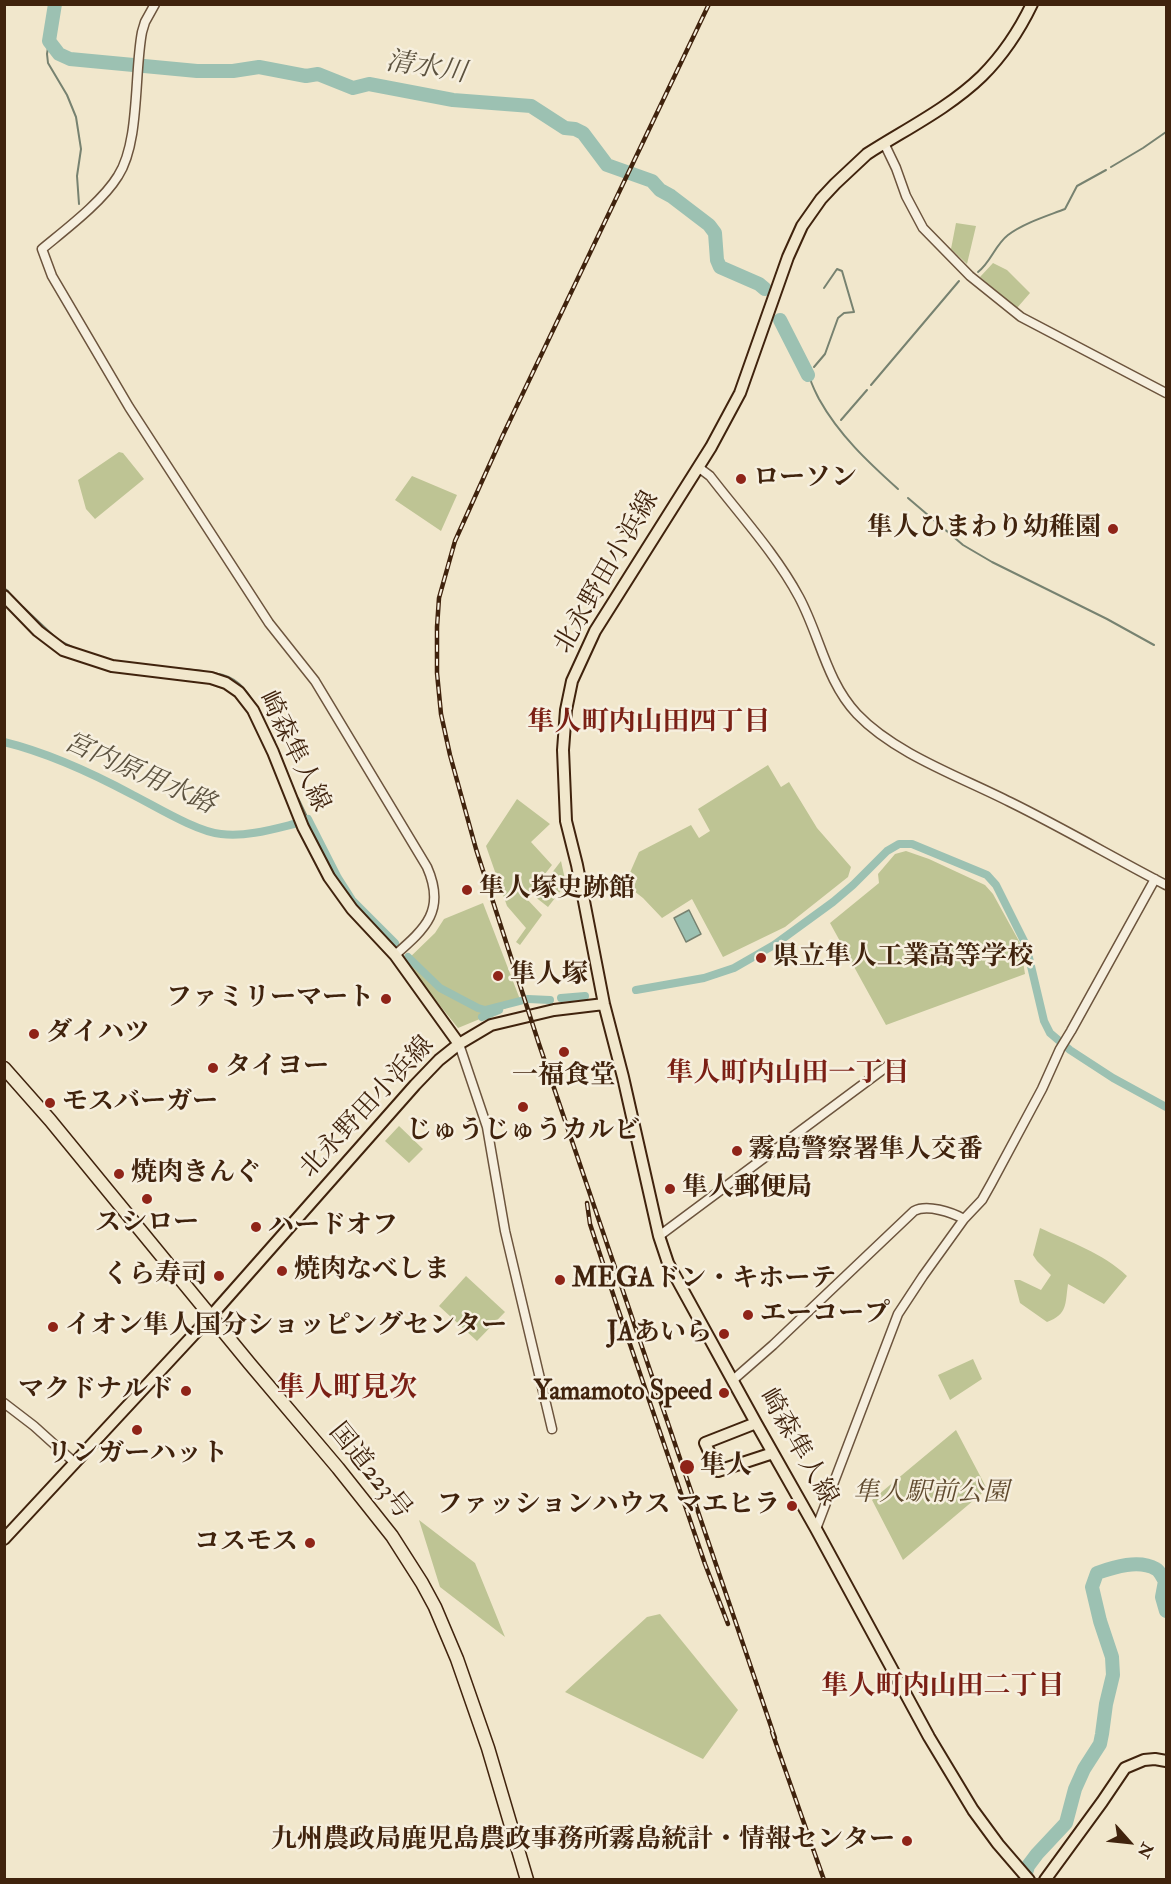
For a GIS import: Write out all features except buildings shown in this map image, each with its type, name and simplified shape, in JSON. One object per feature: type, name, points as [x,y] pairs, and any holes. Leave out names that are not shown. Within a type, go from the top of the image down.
[{"type":"highway","name":"国道223号","points":[[4,1068],[50,1119],[392,1536],[435,1607],[457,1659],[488,1748],[527,1880]]},
{"type":"main road","name":"北永野田小浜線","points":[[4,1539],[211,1316],[414,1085],[439,1060],[459,1044],[491,1025],[546,1012],[604,1004],[577,865],[566,821],[562,750],[572,681],[595,631],[698,466],[740,393],[788,257],[802,226],[842,175],[867,154],[955,98],[984,74],[1011,41],[1032,4]]},
{"type":"main road","name":"崎森隼人線","points":[[4,596],[38,631],[63,650],[111,666],[211,678],[226,683],[239,692],[253,710],[273,752],[303,827],[329,877],[352,909],[395,955],[459,1044]]},
{"type":"main road","name":"崎森隼人線","points":[[604,1004],[659,1236],[668,1263],[960,1790],[998,1844],[1026,1876]]},
{"type":"main road","points":[[756,1423],[705,1443],[718,1471],[772,1453]]},
{"type":"main road","points":[[1045,1880],[1125,1768],[1144,1760],[1167,1761]]},
{"type":"street","points":[[156,4],[142,28],[129,150],[122,170],[112,186],[42,249],[52,276],[129,407],[269,623],[315,681],[427,867],[435,894],[434,909],[429,921],[418,935],[395,955]]},
{"type":"street","points":[[884,143],[906,196],[923,228],[970,276],[1021,316],[1167,393]]},
{"type":"street","points":[[698,466],[710,476],[777,563],[799,596],[829,671],[843,697],[856,714],[881,737],[1046,820],[1167,885]]},
{"type":"street","points":[[816,1529],[898,1314],[964,1219],[982,1200],[1042,1089],[1060,1048],[1155,879]]},
{"type":"street","points":[[459,1044],[487,1127],[507,1238],[552,1429]]},
{"type":"street","points":[[659,1236],[889,1065]]},
{"type":"street","points":[[733,1380],[914,1211],[924,1208],[956,1214],[964,1219]]},
{"type":"street","points":[[4,1403],[75,1463]]},
{"type":"green space","points":[[956,223],[976,226],[967,264],[951,249]]},
{"type":"green space","points":[[993,263],[1007,270],[1030,293],[1017,308],[980,277]]},
{"type":"green space","points":[[119,452],[123,453],[144,479],[95,519],[86,509],[78,480]]},
{"type":"green space","points":[[412,476],[457,495],[441,531],[395,500]]},
{"type":"green space","points":[[768,765],[781,787],[789,782],[817,828],[851,867],[848,877],[785,927],[723,957],[692,899],[662,918],[643,898],[625,884],[639,852],[691,825],[699,838],[710,831],[698,809]]},
{"type":"green space","points":[[517,799],[550,824],[531,842],[552,865],[526,898],[542,915],[520,945],[516,942],[526,928],[507,906],[486,846]]},
{"type":"green space","points":[[906,851],[985,885],[993,894],[1020,943],[1025,974],[886,1025],[830,923],[879,883],[878,874],[895,854]]},
{"type":"green space","points":[[561,861],[566,884],[548,907],[534,896]]},
{"type":"green space","points":[[483,903],[521,1002],[458,1028],[405,962],[435,933],[444,919]]},
{"type":"green space","points":[[399,1126],[423,1149],[409,1163],[385,1141]]},
{"type":"green space","points":[[1040,1228],[1097,1254],[1127,1276],[1104,1304],[1068,1284],[1066,1303],[1062,1312],[1047,1322],[1020,1303],[1014,1280],[1020,1280],[1041,1290],[1051,1275],[1033,1255]]},
{"type":"green space","points":[[466,1276],[505,1312],[477,1341],[439,1306]]},
{"type":"green space","points":[[973,1359],[982,1379],[950,1400],[938,1375]]},
{"type":"green space","name":"隼人駅前公園","points":[[956,1430],[987,1489],[903,1560],[872,1500]]},
{"type":"green space","points":[[419,1520],[475,1563],[505,1637],[440,1587]]},
{"type":"green space","points":[[660,1614],[738,1710],[703,1759],[565,1692],[647,1617]]},
{"type":"shaded area","points":[[689,910],[701,934],[686,942],[674,918]]},
{"type":"waterway","name":"清水川","points":[[55,4],[49,41],[59,54],[70,59],[197,71],[233,71],[259,67],[306,76],[318,74],[353,88],[369,84],[453,100],[531,106],[565,128],[583,133],[607,165],[652,181],[660,190],[709,225],[715,233],[717,260],[720,267],[759,284],[765,289]]},
{"type":"waterway","points":[[49,41],[48,63],[67,95],[76,117],[81,149],[77,176],[79,204]]},
{"type":"waterway","points":[[1111,167],[1166,132]]},
{"type":"waterway","points":[[978,272],[1008,235],[1028,223],[1065,209],[1077,186],[1106,170]]},
{"type":"waterway","points":[[814,367],[825,354],[838,318],[844,313],[854,312],[842,271],[837,269],[824,288]]},
{"type":"waterway","points":[[871,385],[959,281]]},
{"type":"waterway","name":"清水川","points":[[780,320],[808,375]]},
{"type":"waterway","points":[[809,374],[819,399],[845,436],[898,489]]},
{"type":"waterway","points":[[841,420],[867,390]]},
{"type":"waterway","points":[[908,498],[963,545],[1154,645]]},
{"type":"waterway","points":[[4,588],[8,591]]},
{"type":"waterway","points":[[23,607],[58,640],[72,647]]},
{"type":"waterway","points":[[173,668],[203,671]]},
{"type":"waterway","points":[[209,673],[235,680],[252,700]]},
{"type":"waterway","points":[[269,732],[275,742]]},
{"type":"waterway","name":"宮内原用水路","points":[[4,742],[70,764],[200,829],[230,835],[267,831],[294,824]]},
{"type":"waterway","points":[[281,758],[294,791]]},
{"type":"waterway","points":[[298,798],[308,819]]},
{"type":"waterway","name":"宮内原用水路","points":[[308,819],[338,878],[352,900],[395,943]]},
{"type":"waterway","name":"宮内原用水路","points":[[636,990],[704,978],[734,968],[774,945],[833,902],[887,851],[899,844],[912,844],[987,875],[996,885],[1026,945],[1044,1021],[1050,1033],[1070,1050],[1113,1078],[1166,1107]]},
{"type":"waterway","name":"宮内原用水路","points":[[408,957],[440,988],[478,1008],[485,1010],[520,1001]]},
{"type":"waterway","name":"宮内原用水路","points":[[561,998],[585,996]]},
{"type":"waterway","name":"宮内原用水路","points":[[528,999],[550,1000]]},
{"type":"waterway","name":"宮内原用水路","points":[[482,1017],[499,1010]]},
{"type":"waterway","points":[[1024,1880],[1028,1866],[1066,1823],[1075,1789],[1084,1769],[1100,1744],[1113,1675],[1112,1657],[1092,1587],[1097,1573],[1134,1564],[1156,1569],[1165,1581],[1162,1597],[1166,1611]]},
{"type":"railway","points":[[709,4],[502,437],[455,541],[439,598],[437,673],[441,714],[450,755],[476,849],[539,1044],[775,1738]]},
{"type":"railway","points":[[587,1203],[590,1224],[618,1309],[705,1564],[728,1624]]},
{"type":"railway","points":[[772,1732],[824,1880]]},
{"type":"place","name":"ローソン","points":[[741,479]]},
{"type":"place","name":"隼人ひまわり幼稚園","points":[[1113,529]]},
{"type":"place","name":"隼人塚史跡館","points":[[467,890]]},
{"type":"place","name":"県立隼人工業高等学校","points":[[761,958]]},
{"type":"place","name":"隼人塚","points":[[498,976]]},
{"type":"place","name":"ファミリーマート","points":[[386,999]]},
{"type":"place","name":"ダイハツ","points":[[34,1034]]},
{"type":"place","name":"一福食堂","points":[[564,1052]]},
{"type":"place","name":"タイヨー","points":[[213,1068]]},
{"type":"place","name":"モスバーガー","points":[[50,1103]]},
{"type":"place","name":"じゅうじゅうカルビ","points":[[523,1107]]},
{"type":"place","name":"霧島警察署隼人交番","points":[[737,1151]]},
{"type":"place","name":"焼肉きんぐ","points":[[119,1174]]},
{"type":"place","name":"隼人郵便局","points":[[670,1189]]},
{"type":"place","name":"スシロー","points":[[147,1199]]},
{"type":"place","name":"ハードオフ","points":[[256,1227]]},
{"type":"place","name":"焼肉なべしま","points":[[282,1271]]},
{"type":"place","name":"くら寿司","points":[[219,1276]]},
{"type":"place","name":"MEGAドン・キホーテ","points":[[560,1280]]},
{"type":"place","name":"エーコープ","points":[[748,1315]]},
{"type":"place","name":"イオン隼人国分ショッピングセンター","points":[[53,1327]]},
{"type":"place","name":"JAあいら","points":[[724,1334]]},
{"type":"place","name":"マクドナルド","points":[[186,1391]]},
{"type":"place","name":"Yamamoto Speed","points":[[724,1393]]},
{"type":"place","name":"リンガーハット","points":[[137,1430]]},
{"type":"place","name":"隼人","points":[[687,1467]]},
{"type":"place","name":"ファッションハウス マエヒラ","points":[[792,1506]]},
{"type":"place","name":"コスモス","points":[[310,1543]]},
{"type":"place","name":"九州農政局鹿児島農政事務所霧島統計・情報センター","points":[[907,1841]]},
{"type":"district","name":"隼人町内山田四丁目","points":[[649,724]]},
{"type":"district","name":"隼人町内山田一丁目","points":[[788,1075]]},
{"type":"district","name":"隼人町見次","points":[[347,1390]]},
{"type":"district","name":"隼人町内山田二丁目","points":[[943,1688]]}]
